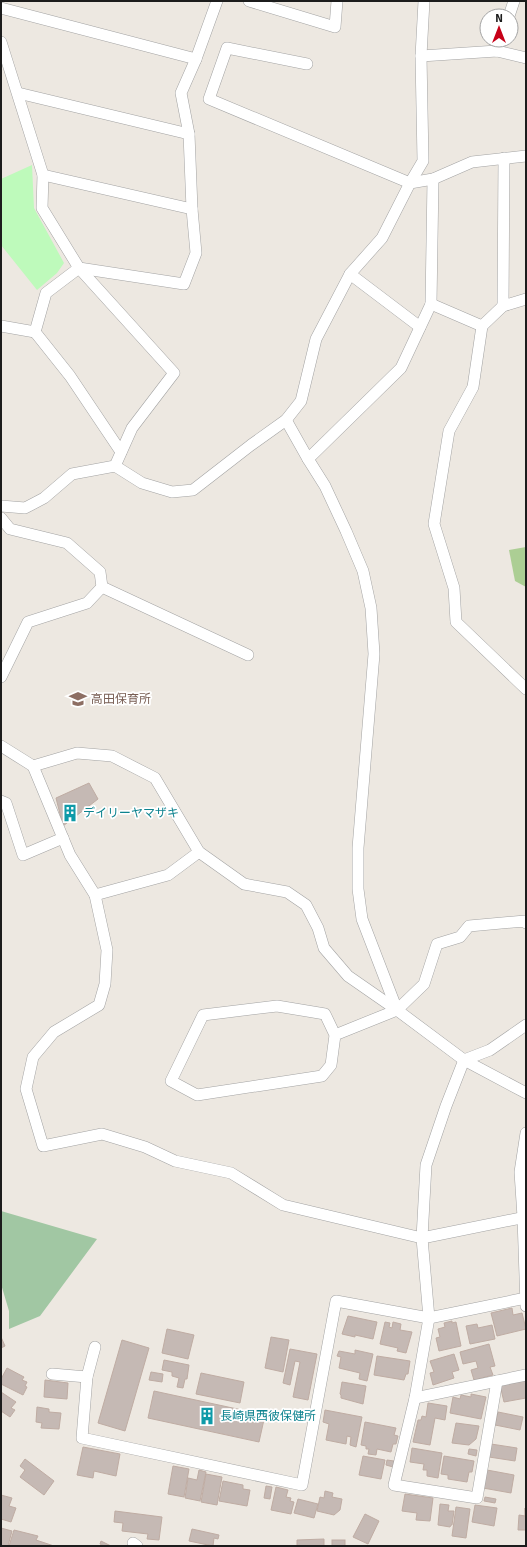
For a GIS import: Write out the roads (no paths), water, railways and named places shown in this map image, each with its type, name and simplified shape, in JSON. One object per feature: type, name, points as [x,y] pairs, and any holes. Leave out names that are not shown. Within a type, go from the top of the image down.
[{"type":"street","points":[[35,332],[46,293],[79,268],[184,284],[196,253],[192,209],[189,134],[181,93],[196,59],[217,1]]},
{"type":"street","points":[[249,1],[335,26],[337,1]]},
{"type":"street","points":[[1,506],[25,508],[44,498],[72,474],[114,466],[142,484],[172,492],[193,490],[286,420],[301,401],[316,339],[350,274],[382,238],[423,161],[420,56],[424,1]]},
{"type":"street","points":[[1,8],[196,59]]},
{"type":"street","points":[[1,42],[43,176],[42,208],[79,268],[174,373],[132,428],[114,466]]},
{"type":"street","points":[[307,64],[227,48],[209,99],[410,183],[433,180],[472,162],[526,156]]},
{"type":"street","points":[[420,56],[497,51],[526,58]]},
{"type":"street","points":[[18,93],[189,134]]},
{"type":"street","points":[[503,306],[504,158]]},
{"type":"street","points":[[43,176],[192,209]]},
{"type":"street","points":[[308,459],[401,368],[431,304],[433,180]]},
{"type":"street","points":[[350,274],[420,327]]},
{"type":"street","points":[[526,299],[503,306],[482,326],[473,387],[449,431],[434,524],[454,588],[456,622],[526,689]]},
{"type":"street","points":[[431,304],[482,326]]},
{"type":"street","points":[[1,326],[35,332],[70,376],[121,452]]},
{"type":"street","points":[[286,420],[325,486],[349,537],[363,571],[371,608],[374,654],[358,848],[358,889],[362,919],[397,1010]]},
{"type":"street","points":[[1,518],[10,530],[67,543],[100,572],[102,587],[87,604],[28,622],[1,676]]},
{"type":"street","points":[[102,587],[248,655]]},
{"type":"street","points":[[1,746],[33,766],[70,855],[95,895],[107,950],[105,984],[99,1005],[54,1032],[33,1057],[26,1089],[43,1146],[102,1134],[145,1147],[175,1161],[231,1173],[283,1205],[422,1238],[525,1217]]},
{"type":"street","points":[[33,766],[77,753],[112,756],[155,778],[198,852],[244,884],[287,892],[306,905],[318,928],[324,948],[348,976],[397,1010],[464,1060],[526,1093]]},
{"type":"street","points":[[1,801],[6,803],[23,855],[63,838]]},
{"type":"street","points":[[95,895],[168,875],[198,852]]},
{"type":"street","points":[[335,1035],[397,1010],[424,984],[437,944],[460,937],[469,926],[526,922]]},
{"type":"street","points":[[277,1006],[325,1014],[335,1035],[331,1065],[322,1076],[197,1095],[170,1080],[203,1015],[277,1006]]},
{"type":"street","points":[[497,1381],[477,1498],[394,1485],[415,1398],[429,1318],[422,1238],[426,1165],[464,1060],[490,1050],[526,1025]]},
{"type":"street","points":[[95,1347],[87,1377],[82,1438],[302,1485],[336,1301],[429,1318],[526,1300],[525,1217],[520,1172],[526,1133]]},
{"type":"street","points":[[52,1374],[87,1377]]},
{"type":"street","points":[[415,1398],[526,1375]]},
{"type":"place","name":"高田保育所","points":[[78,699]]},
{"type":"place","name":"デイリーヤマザキ","points":[[70,813]]},
{"type":"place","name":"長崎県西彼保健所","points":[[207,1416]]}]
